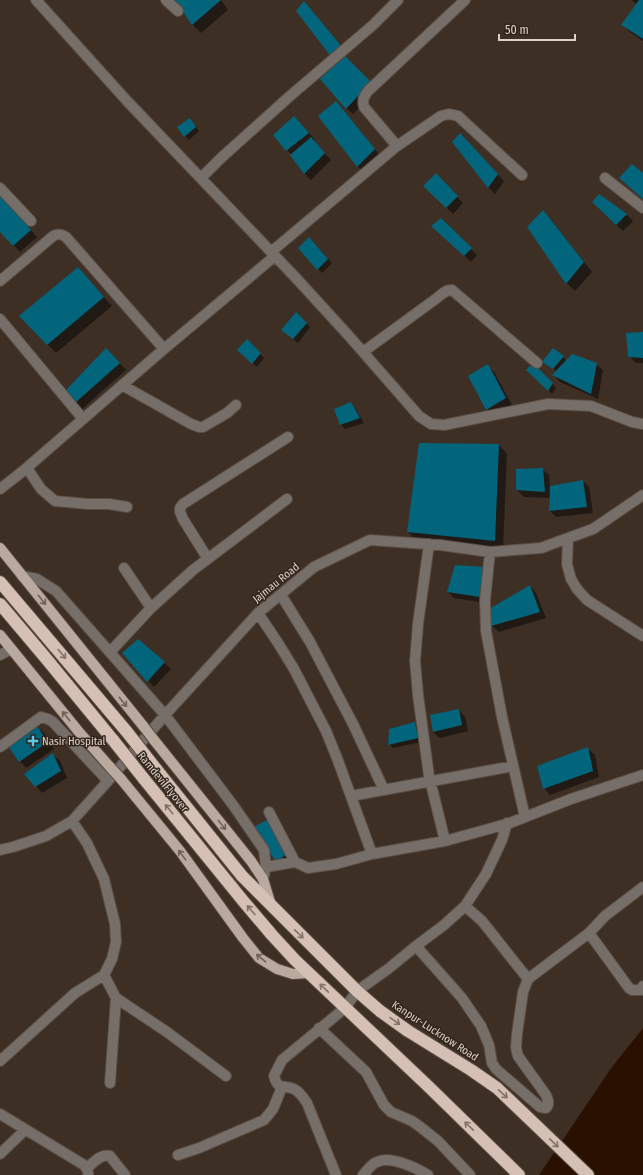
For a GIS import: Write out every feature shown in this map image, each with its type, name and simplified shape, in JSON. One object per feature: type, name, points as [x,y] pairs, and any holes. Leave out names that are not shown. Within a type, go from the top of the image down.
[{"type":"highway","name":"Ramdevi Flyover","points":[[0,582],[115,716],[242,876],[271,906]]},
{"type":"highway","name":"Ramdevi Flyover","points":[[0,604],[268,930],[309,973]]},
{"type":"highway","name":"Kanpur-Lucknow Road","points":[[271,906],[380,1011],[408,1031],[497,1088],[588,1175]]},
{"type":"highway","points":[[309,973],[519,1175]]},
{"type":"main road","points":[[0,548],[251,861],[263,879],[271,906]]},
{"type":"main road","points":[[0,635],[79,732],[121,779],[180,851],[259,958],[277,969],[293,974],[309,973]]},
{"type":"street","points":[[36,0],[128,102],[273,254],[363,352],[419,416],[431,424],[444,425],[548,404],[591,406],[632,422],[643,424]]},
{"type":"street","points":[[166,0],[178,11]]},
{"type":"street","points":[[201,178],[290,96],[373,25],[398,0]]},
{"type":"street","points":[[397,146],[364,106],[364,96],[464,0]]},
{"type":"street","points":[[0,489],[27,468],[397,146],[441,116],[449,114],[458,116],[522,175]]},
{"type":"street","points":[[605,178],[643,208]]},
{"type":"street","points":[[0,188],[31,221]]},
{"type":"street","points":[[0,281],[52,237],[56,234],[62,234],[164,349]]},
{"type":"street","points":[[363,352],[444,292],[452,290],[537,363]]},
{"type":"street","points":[[0,319],[83,419]]},
{"type":"street","points":[[122,385],[199,427],[203,427],[227,413],[236,405]]},
{"type":"street","points":[[208,559],[182,519],[180,508],[183,504],[288,437]]},
{"type":"street","points":[[27,468],[41,489],[55,501],[109,504],[127,507]]},
{"type":"street","name":"Jajmau Road","points":[[1,850],[46,836],[72,821],[165,715],[258,613],[314,567],[370,540],[429,544],[490,552],[541,548],[593,529],[643,495]]},
{"type":"street","points":[[110,652],[151,608],[193,570],[287,499]]},
{"type":"street","points":[[568,538],[567,564],[571,579],[577,589],[587,600],[643,636]]},
{"type":"street","points":[[429,544],[418,624],[415,662],[430,782],[445,841]]},
{"type":"street","points":[[490,552],[486,600],[486,631],[502,716],[525,817]]},
{"type":"street","points":[[124,568],[151,608]]},
{"type":"street","points":[[22,576],[37,579],[56,591],[165,715],[233,805],[264,850],[266,867],[263,879]]},
{"type":"street","points":[[280,595],[310,642],[353,724],[384,790]]},
{"type":"street","points":[[258,613],[294,669],[326,731],[372,854]]},
{"type":"street","points":[[0,656],[11,649]]},
{"type":"street","points":[[0,748],[41,717],[48,719],[53,722],[108,781]]},
{"type":"street","points":[[351,796],[513,766]]},
{"type":"street","points":[[266,867],[295,862],[308,868],[336,864],[372,854],[445,841],[507,823],[571,799],[643,775]]},
{"type":"street","points":[[269,812],[295,862]]},
{"type":"street","points":[[0,1062],[75,993],[104,975],[112,959],[116,942],[115,924],[104,879],[87,843],[72,821]]},
{"type":"street","points":[[336,1175],[307,1103],[302,1095],[292,1088],[282,1087],[276,1083],[274,1076],[282,1060],[345,1008],[358,991],[444,925],[465,906],[486,874],[502,840],[507,823]]},
{"type":"street","points":[[416,946],[462,998],[481,1026],[489,1045],[492,1063],[496,1069],[540,1107],[546,1108],[549,1102],[546,1095],[518,1056],[516,1048],[523,992],[528,979],[589,933],[605,916],[643,887]]},
{"type":"street","points":[[465,906],[486,926],[528,979]]},
{"type":"street","points":[[589,933],[629,988],[632,990],[640,990],[643,986]]},
{"type":"street","points":[[104,975],[116,998],[167,1032],[226,1076]]},
{"type":"street","points":[[110,1083],[116,998]]},
{"type":"street","points":[[319,1028],[366,1072],[384,1105],[391,1112],[412,1121],[438,1141],[470,1175]]},
{"type":"street","points":[[178,1155],[264,1120],[273,1109],[282,1087]]},
{"type":"street","points":[[0,1114],[84,1165],[87,1172],[103,1155],[107,1154],[125,1175]]},
{"type":"street","points":[[0,1154],[25,1130]]},
{"type":"street","points":[[363,1175],[375,1162],[383,1160],[394,1160],[428,1175]]},
{"type":"shaded area","points":[[643,1028],[643,1175],[539,1175],[612,1067]]},
{"type":"building","points":[[175,0],[221,0],[192,25]]},
{"type":"building","points":[[639,0],[643,0],[643,39],[621,25]]},
{"type":"building","points":[[304,1],[342,47],[332,58],[296,11]]},
{"type":"building","points":[[345,56],[371,82],[346,109],[320,79]]},
{"type":"building","points":[[336,101],[375,149],[357,167],[318,116]]},
{"type":"building","points":[[294,116],[309,133],[286,151],[273,135]]},
{"type":"building","points":[[190,118],[196,127],[184,137],[177,127]]},
{"type":"building","points":[[460,133],[498,174],[488,188],[452,142]]},
{"type":"building","points":[[311,137],[325,153],[304,174],[290,155]]},
{"type":"building","points":[[632,164],[643,173],[643,199],[619,178]]},
{"type":"building","points":[[436,173],[458,196],[446,208],[423,186]]},
{"type":"building","points":[[0,194],[31,230],[13,246],[0,232]]},
{"type":"building","points":[[599,194],[627,214],[616,225],[592,202]]},
{"type":"building","points":[[543,210],[584,262],[566,284],[527,227]]},
{"type":"building","points":[[441,218],[472,248],[464,256],[431,226]]},
{"type":"building","points":[[309,237],[328,259],[317,270],[298,248]]},
{"type":"building","points":[[78,267],[104,297],[47,345],[19,316]]},
{"type":"building","points":[[296,312],[307,323],[293,339],[281,330]]},
{"type":"building","points":[[643,332],[643,358],[628,357],[626,333]]},
{"type":"building","points":[[247,339],[261,353],[252,364],[237,350]]},
{"type":"building","points":[[106,348],[120,363],[75,403],[66,390]]},
{"type":"building","points":[[553,348],[564,356],[553,369],[542,362]]},
{"type":"building","points":[[572,354],[597,363],[591,394],[552,375]]},
{"type":"building","points":[[533,363],[553,383],[548,391],[526,370]]},
{"type":"building","points":[[488,364],[506,398],[486,410],[468,376]]},
{"type":"building","points":[[351,402],[360,418],[340,425],[334,409]]},
{"type":"building","points":[[419,443],[499,444],[495,541],[407,532]]},
{"type":"building","points":[[543,468],[545,492],[516,490],[516,469]]},
{"type":"building","points":[[583,480],[587,507],[549,511],[550,486]]},
{"type":"building","points":[[455,565],[485,567],[480,597],[447,592]]},
{"type":"building","points":[[530,585],[540,612],[491,626],[491,608]]},
{"type":"building","points":[[138,639],[165,662],[147,682],[122,653]]},
{"type":"building","points":[[459,709],[462,725],[433,732],[430,715]]},
{"type":"building","points":[[415,722],[418,738],[388,745],[389,729]]},
{"type":"building","points":[[37,726],[48,742],[19,762],[8,746]]},
{"type":"building","points":[[588,747],[593,771],[543,789],[537,766]]},
{"type":"building","points":[[53,753],[61,771],[35,787],[24,774]]},
{"type":"building","points":[[267,820],[287,854],[276,862],[254,827]]},
{"type":"place","name":"Nasir Hospital","points":[[33,741]]}]
